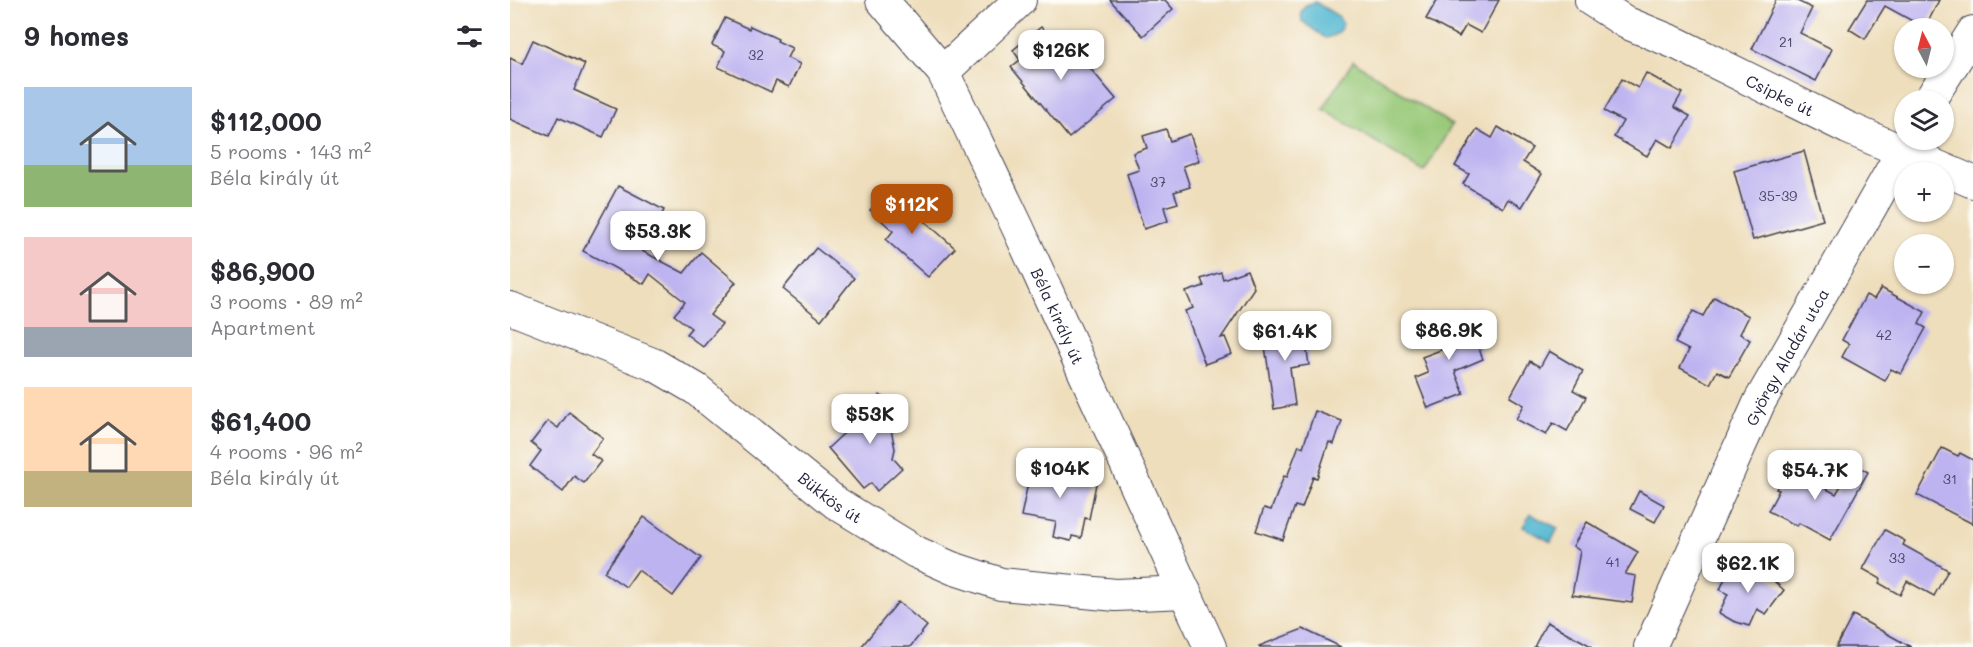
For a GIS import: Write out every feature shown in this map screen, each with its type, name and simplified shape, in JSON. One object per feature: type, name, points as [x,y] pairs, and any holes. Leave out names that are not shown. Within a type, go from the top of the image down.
[{"type":"street","name":"Béla király út","points":[[882,0],[943,72],[1018,228],[1210,647]]},
{"type":"street","points":[[943,72],[1020,0]]},
{"type":"street","name":"Csipke út","points":[[1591,0],[1627,23],[1678,44],[1848,128],[1894,141]]},
{"type":"street","points":[[1936,90],[1973,32]]},
{"type":"street","name":"György Aladár utca","points":[[1650,647],[1760,401],[1903,150]]},
{"type":"street","name":"Csipke út","points":[[1915,150],[1973,182]]},
{"type":"street","name":"Bükkös út","points":[[510,308],[655,365],[696,389],[836,503],[916,552],[943,564],[1001,584],[1116,595],[1185,592]]},
{"type":"green space","points":[[1353,61],[1452,125],[1424,172],[1323,109]]},
{"type":"water","points":[[1315,2],[1338,16],[1343,24],[1334,35],[1325,38],[1302,21],[1301,12],[1306,5]]},
{"type":"water","points":[[1530,514],[1558,528],[1551,542],[1523,527]]},
{"type":"building","points":[[1110,0],[1165,0],[1173,9],[1143,36]]},
{"type":"building","points":[[1437,0],[1499,0],[1481,33],[1466,25],[1459,37],[1426,19]]},
{"type":"building","points":[[1776,0],[1795,0],[1812,8],[1800,33],[1832,49],[1816,81],[1752,49]]},
{"type":"building","points":[[1867,0],[1939,0],[1930,18],[1907,18],[1885,6],[1865,39],[1849,29]]},
{"type":"building","points":[[725,18],[749,29],[750,26],[792,48],[787,58],[800,64],[789,87],[776,81],[771,92],[718,67],[725,51],[712,45]]},
{"type":"building","points":[[1041,27],[1055,43],[1063,36],[1116,99],[1069,138],[1011,67],[1020,60],[1013,50]]},
{"type":"building","points":[[533,40],[585,64],[574,90],[616,109],[603,137],[558,117],[549,136],[510,119],[510,58],[522,64]]},
{"type":"building","points":[[1646,73],[1682,93],[1674,107],[1690,116],[1672,148],[1657,139],[1647,156],[1614,137],[1623,121],[1604,111],[1622,79],[1638,88]]},
{"type":"building","points":[[1498,127],[1532,148],[1523,162],[1542,174],[1522,207],[1508,199],[1503,208],[1463,184],[1469,174],[1455,166],[1477,129],[1492,138]]},
{"type":"building","points":[[1166,129],[1170,141],[1190,134],[1199,161],[1183,166],[1190,187],[1174,192],[1178,203],[1164,207],[1168,221],[1144,229],[1127,174],[1139,170],[1133,153],[1147,148],[1143,136]]},
{"type":"building","points":[[1804,151],[1823,220],[1753,240],[1734,171]]},
{"type":"building","points":[[618,186],[664,210],[642,251],[684,273],[701,252],[736,282],[710,315],[722,324],[703,347],[686,334],[691,328],[674,315],[685,302],[650,274],[644,284],[583,251]]},
{"type":"building","points":[[891,191],[955,248],[928,277],[886,240],[893,231],[870,210]]},
{"type":"building","points":[[816,248],[854,278],[821,320],[783,289]]},
{"type":"building","points":[[1247,270],[1254,288],[1221,338],[1225,337],[1232,354],[1205,364],[1185,311],[1193,308],[1186,292],[1204,286],[1201,279],[1221,272],[1223,279]]},
{"type":"building","points":[[1881,288],[1925,312],[1919,324],[1926,328],[1901,374],[1891,369],[1885,381],[1842,357],[1849,344],[1842,340],[1866,295],[1874,299]]},
{"type":"building","points":[[1714,297],[1749,316],[1740,334],[1750,340],[1729,377],[1717,371],[1710,384],[1680,368],[1689,350],[1675,343],[1693,311],[1703,316]]},
{"type":"building","points":[[1464,312],[1483,359],[1455,371],[1464,394],[1428,408],[1416,378],[1428,373],[1422,357],[1446,348],[1436,323]]},
{"type":"building","points":[[1303,325],[1309,365],[1290,368],[1295,405],[1274,409],[1263,332]]},
{"type":"building","points":[[1549,351],[1583,371],[1573,390],[1586,397],[1567,431],[1553,423],[1546,435],[1516,419],[1524,405],[1510,397],[1530,361],[1540,367]]},
{"type":"building","points":[[880,395],[903,418],[891,429],[895,449],[893,458],[902,468],[877,491],[871,483],[863,489],[828,448],[857,421],[854,409],[862,403],[869,405]]},
{"type":"building","points":[[1315,411],[1342,421],[1334,444],[1329,442],[1317,478],[1313,477],[1302,508],[1295,506],[1283,540],[1256,531],[1264,508],[1271,510],[1299,445],[1303,447]]},
{"type":"building","points":[[569,412],[603,438],[591,454],[601,461],[584,483],[574,476],[563,492],[530,466],[541,451],[531,443],[548,421],[558,428]]},
{"type":"building","points":[[1942,448],[1958,456],[1960,453],[1973,460],[1973,524],[1917,495]]},
{"type":"building","points":[[1032,464],[1088,473],[1088,477],[1097,479],[1089,519],[1085,518],[1081,538],[1072,536],[1071,541],[1053,537],[1056,522],[1021,516]]},
{"type":"building","points":[[1854,464],[1868,472],[1830,540],[1799,523],[1797,526],[1768,511],[1787,468],[1836,494]]},
{"type":"building","points":[[1639,491],[1664,505],[1655,522],[1630,509]]},
{"type":"building","points":[[644,517],[701,558],[673,596],[638,570],[626,587],[604,572]]},
{"type":"building","points":[[1587,522],[1638,552],[1625,574],[1636,576],[1632,603],[1572,595],[1580,551],[1573,546]]},
{"type":"building","points":[[1885,530],[1905,541],[1903,545],[1948,570],[1934,596],[1907,581],[1900,595],[1879,583],[1881,579],[1863,569]]},
{"type":"building","points":[[1731,564],[1760,569],[1784,590],[1766,614],[1757,609],[1749,626],[1719,613],[1728,594],[1720,590]]},
{"type":"building","points":[[898,602],[927,626],[910,647],[861,647]]},
{"type":"building","points":[[1853,615],[1911,647],[1836,647]]},
{"type":"building","points":[[1547,622],[1593,647],[1534,647]]},
{"type":"building","points":[[1303,629],[1341,647],[1259,646]]}]
